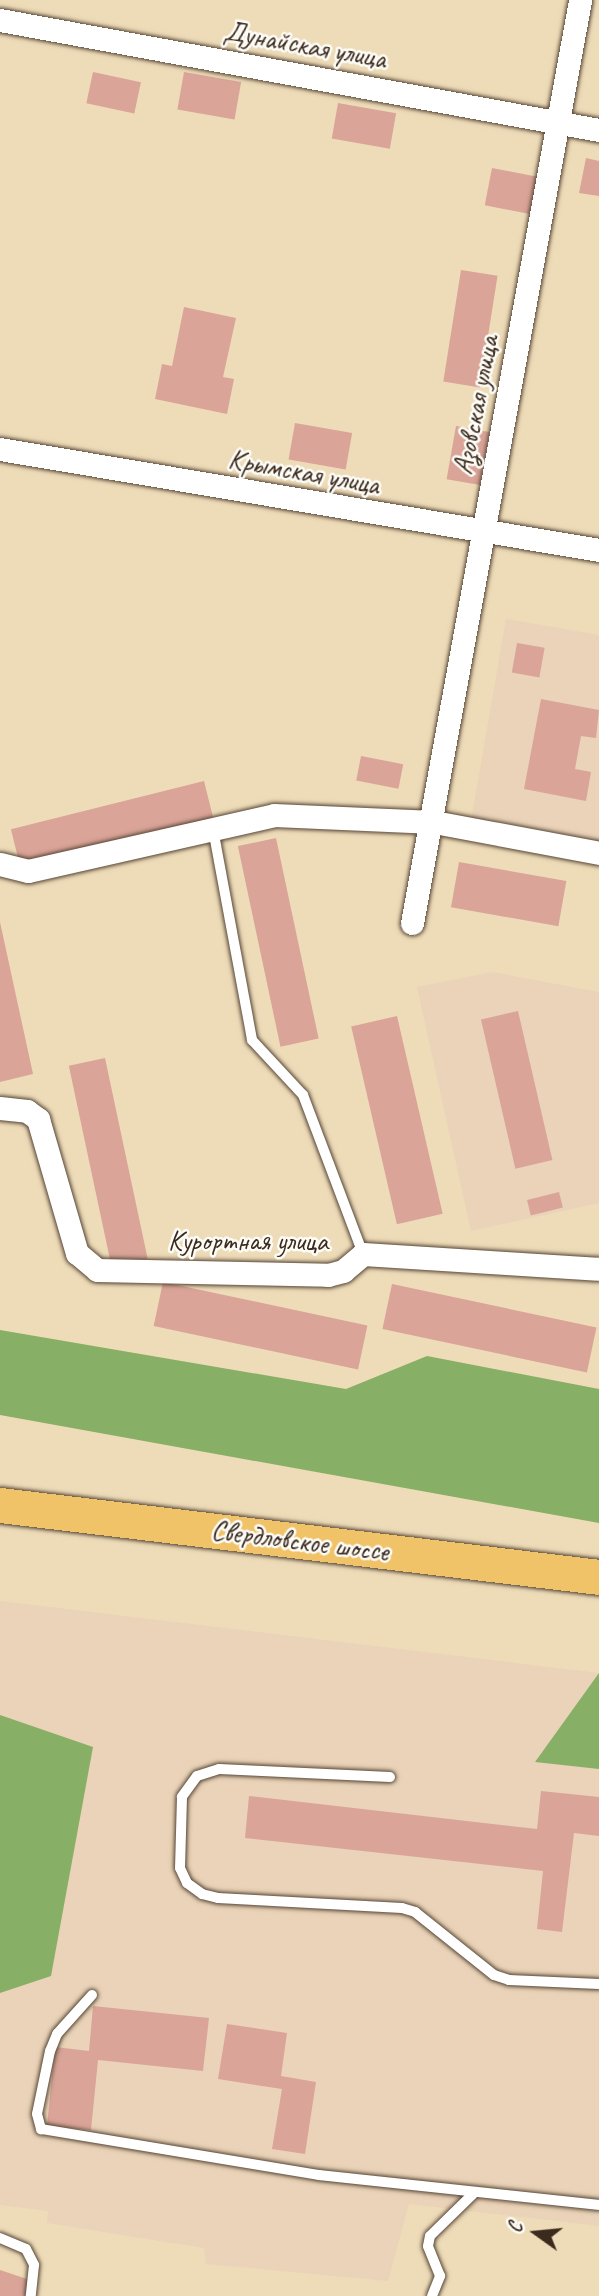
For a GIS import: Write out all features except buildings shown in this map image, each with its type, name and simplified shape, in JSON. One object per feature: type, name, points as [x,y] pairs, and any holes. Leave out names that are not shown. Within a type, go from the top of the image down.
[{"type":"main road","name":"Свердловское шоссе","points":[[0,1505],[599,1577]]},
{"type":"street","name":"Азовская улица","points":[[412,923],[433,822],[482,533],[580,0]]},
{"type":"street","name":"Дунайская улица","points":[[0,20],[599,130]]},
{"type":"street","name":"Крымская улица","points":[[0,449],[482,533],[599,550]]},
{"type":"street","points":[[0,864],[16,872],[29,871],[274,815],[433,822],[599,853]]},
{"type":"street","name":"Курортная улица","points":[[0,1108],[27,1111],[38,1119],[77,1253],[97,1270],[328,1275],[343,1271],[363,1254],[599,1269]]},
{"type":"lane","points":[[213,829],[252,1040],[303,1096],[363,1254]]},
{"type":"lane","points":[[390,1777],[219,1769],[197,1776],[182,1797],[180,1868],[187,1883],[202,1894],[218,1898],[402,1908],[415,1912],[494,1975],[599,1984]]},
{"type":"lane","points":[[92,1995],[57,2034],[50,2051],[37,2114],[41,2129],[319,2175],[599,2206]]},
{"type":"lane","points":[[432,2296],[440,2276],[428,2246],[430,2236],[474,2193]]},
{"type":"lane","points":[[0,2238],[26,2249],[34,2265],[31,2296]]},
{"type":"shaded area","points":[[506,619],[599,635],[599,845],[471,821]]},
{"type":"shaded area","points":[[492,972],[599,992],[599,1203],[471,1231],[417,987]]},
{"type":"shaded area","points":[[0,1601],[599,1673],[599,2226],[409,2204],[388,2281],[206,2264],[204,2248],[47,2223],[48,2211],[0,2205]]},
{"type":"green space","points":[[0,1330],[346,1389],[427,1356],[599,1389],[599,1523],[0,1415]]},
{"type":"green space","points":[[599,1673],[599,1769],[535,1762]]},
{"type":"green space","points":[[0,1715],[93,1747],[51,1976],[0,1993]]}]
